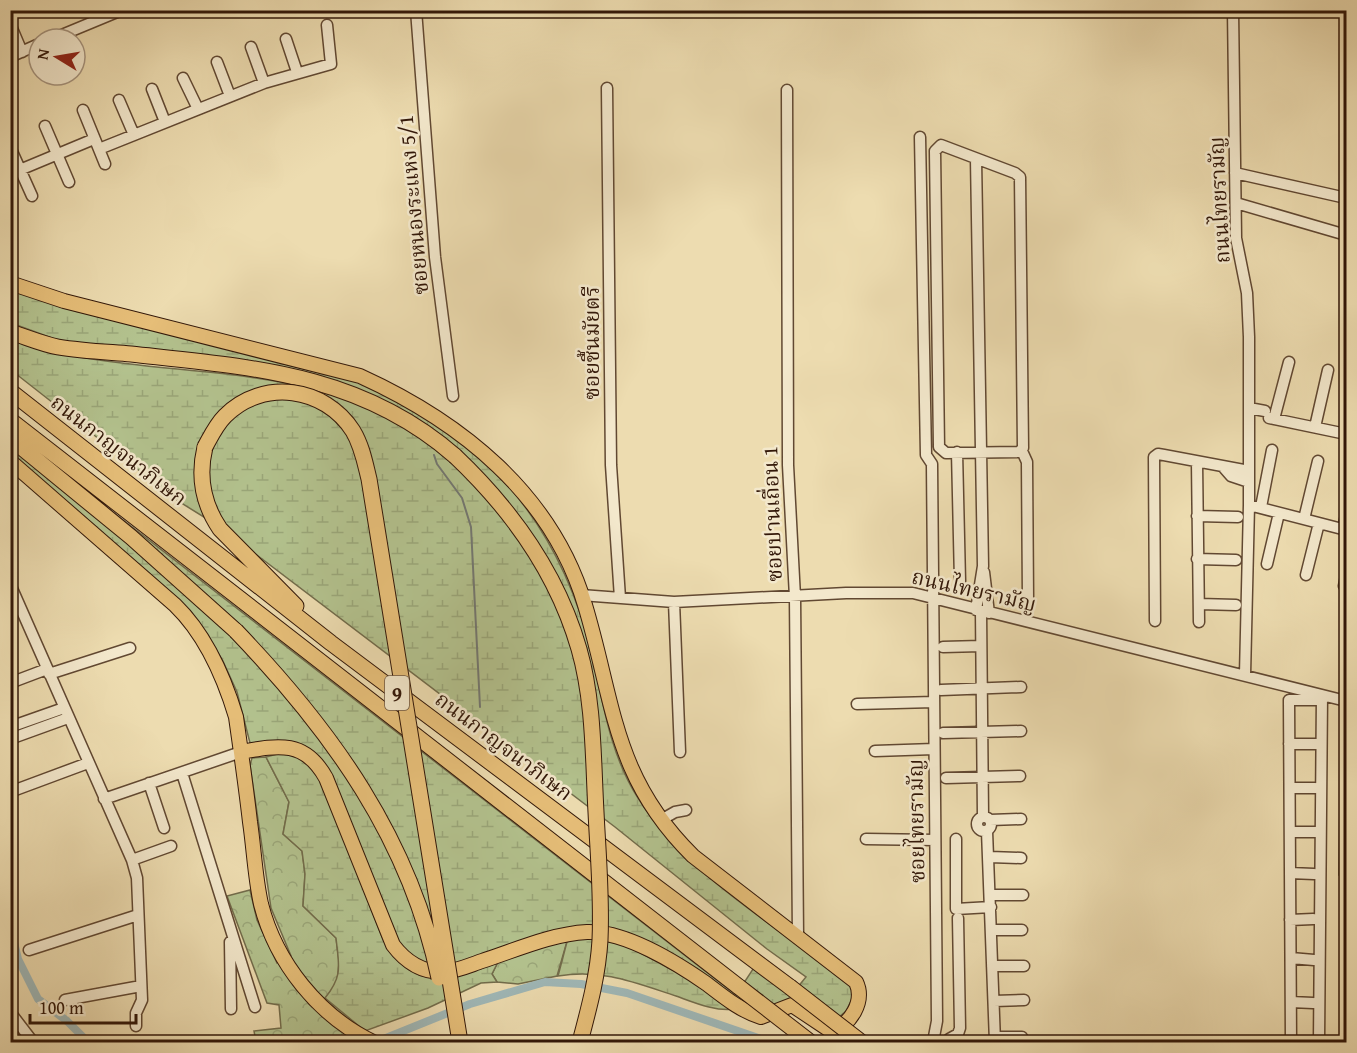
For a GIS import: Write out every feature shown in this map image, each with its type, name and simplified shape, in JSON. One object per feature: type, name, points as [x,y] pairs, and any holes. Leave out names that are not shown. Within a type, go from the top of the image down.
[{"type":"highway","points":[[10,332],[58,346],[252,367],[314,380],[370,401],[436,440],[455,456],[510,514],[539,554],[566,611],[579,650],[592,739],[600,907],[596,980],[580,1042]]},
{"type":"highway","name":"ถนนกาญจนาภิเษก","points":[[10,391],[331,643],[861,1042]]},
{"type":"highway","points":[[331,643],[249,556],[220,529],[212,518],[203,492],[202,461],[205,447],[214,429],[225,415],[253,398],[284,392],[308,395],[334,409],[358,441],[369,479],[460,1042]]},
{"type":"highway","name":"ถนนกาญจนาภิเษก","points":[[10,420],[810,1042]]},
{"type":"highway","points":[[10,438],[194,592],[236,631],[315,718],[357,781],[398,854],[436,960],[453,1042]]},
{"type":"main road","points":[[10,283],[64,301],[360,376],[399,393],[440,418],[491,457],[530,499],[554,535],[581,595],[615,729],[643,794],[661,820],[693,856],[856,982],[860,990],[858,1002],[851,1017],[836,1030],[826,1030],[792,1005],[769,1016],[753,1014],[638,945],[605,934],[584,933],[558,936],[444,972],[420,967],[401,956],[393,945],[326,778],[313,758],[291,748],[271,747],[241,752]]},
{"type":"main road","points":[[10,462],[186,615],[215,661],[229,693],[236,717],[262,906],[277,946],[308,992],[342,1023],[373,1042]]},
{"type":"street","points":[[75,27],[98,15],[122,10]]},
{"type":"street","name":"ซอยหนองระแหง 5/1","points":[[416,10],[435,257],[453,396]]},
{"type":"street","name":"ถนนไทยรามัญ","points":[[1233,10],[1237,248],[1247,293],[1249,505],[1245,675]]},
{"type":"street","points":[[15,172],[58,155],[134,135],[264,83],[331,64],[327,25]]},
{"type":"street","points":[[11,26],[22,52]]},
{"type":"street","points":[[286,39],[297,72]]},
{"type":"street","points":[[251,47],[264,83]]},
{"type":"street","points":[[10,57],[27,50]]},
{"type":"street","points":[[217,62],[230,96]]},
{"type":"street","points":[[183,78],[198,109]]},
{"type":"street","name":"ซอยชื้นมัยตรี","points":[[607,88],[611,465],[620,598]]},
{"type":"street","points":[[152,89],[165,123]]},
{"type":"street","name":"ซอยปานเถื่อน 1","points":[[787,90],[788,465],[795,597],[798,936]]},
{"type":"street","points":[[119,100],[134,135]]},
{"type":"street","points":[[82,110],[105,164]]},
{"type":"street","points":[[45,126],[69,182]]},
{"type":"street","name":"ซอยไทยรามัญ","points":[[920,136],[925,422],[926,455],[932,464],[934,598],[936,1024],[933,1042]]},
{"type":"street","points":[[1022,451],[946,453],[939,447],[935,150],[941,145],[1015,173],[1020,177],[1022,451],[1027,462],[1028,599]]},
{"type":"street","points":[[10,147],[15,172],[32,196]]},
{"type":"street","points":[[976,159],[985,612],[981,646],[981,733],[990,857],[995,1040],[1022,1037]]},
{"type":"street","points":[[1235,173],[1347,198]]},
{"type":"street","points":[[1236,203],[1347,235]]},
{"type":"street","points":[[1271,416],[1289,362]]},
{"type":"street","points":[[1316,427],[1328,370]]},
{"type":"street","points":[[1249,411],[1347,434]]},
{"type":"street","points":[[1261,507],[1272,450]]},
{"type":"street","points":[[957,453],[960,580]]},
{"type":"street","points":[[1155,621],[1154,458],[1158,454],[1224,468],[1234,466],[1249,476]]},
{"type":"street","points":[[1304,519],[1318,461]]},
{"type":"street","points":[[1197,462],[1199,621]]},
{"type":"street","points":[[1249,505],[1345,530],[1347,515]]},
{"type":"street","points":[[1267,564],[1279,513]]},
{"type":"street","points":[[1197,516],[1238,517]]},
{"type":"street","points":[[1306,575],[1320,523]]},
{"type":"street","points":[[1197,559],[1236,560]]},
{"type":"street","points":[[10,584],[132,860],[136,878],[142,1000],[136,1013],[136,1026]]},
{"type":"street","name":"ถนนไทยรามัญ","points":[[581,595],[674,602],[846,593],[914,592],[985,612],[1245,675],[1320,698],[1347,701]]},
{"type":"street","points":[[674,602],[680,752]]},
{"type":"street","points":[[1199,604],[1236,605]]},
{"type":"street","points":[[943,646],[981,646]]},
{"type":"street","points":[[10,683],[130,648]]},
{"type":"street","points":[[941,690],[1021,687]]},
{"type":"street","points":[[1291,1042],[1289,700],[1320,698],[1319,1042]]},
{"type":"street","points":[[857,704],[934,702]]},
{"type":"street","points":[[10,727],[66,713]]},
{"type":"street","points":[[10,739],[66,713]]},
{"type":"street","points":[[943,733],[1021,731]]},
{"type":"street","points":[[1289,744],[1316,744]]},
{"type":"street","points":[[875,751],[934,749]]},
{"type":"street","points":[[104,799],[241,752]]},
{"type":"street","points":[[10,792],[88,763]]},
{"type":"street","points":[[180,773],[232,942],[255,1007]]},
{"type":"street","points":[[946,778],[1020,776]]},
{"type":"street","points":[[149,783],[164,828]]},
{"type":"street","points":[[1290,788],[1315,788]]},
{"type":"street","points":[[661,820],[675,812],[686,810]]},
{"type":"street","points":[[987,823],[1021,819]]},
{"type":"street","points":[[1290,832],[1315,832]]},
{"type":"street","points":[[866,839],[935,840]]},
{"type":"street","points":[[956,839],[956,909],[991,908]]},
{"type":"street","points":[[132,860],[171,846]]},
{"type":"street","points":[[990,857],[1021,858]]},
{"type":"street","points":[[1290,873],[1314,874]]},
{"type":"street","points":[[990,894],[1023,895]]},
{"type":"street","points":[[28,950],[138,915]]},
{"type":"street","points":[[936,1024],[939,1032],[952,1041],[960,1029],[958,918]]},
{"type":"street","points":[[1290,920],[1313,919]]},
{"type":"street","points":[[991,930],[1022,930]]},
{"type":"street","points":[[231,1010],[232,942]]},
{"type":"street","points":[[1291,958],[1314,960]]},
{"type":"street","points":[[992,966],[1024,966]]},
{"type":"street","points":[[65,1000],[141,986]]},
{"type":"street","points":[[994,1001],[1024,1000]]},
{"type":"street","points":[[1291,1002],[1313,1003]]},
{"type":"street","points":[[10,1012],[33,1042]]},
{"type":"green space","points":[[11,287],[57,304],[352,380],[402,402],[439,425],[471,450],[500,477],[525,507],[547,540],[565,575],[580,613],[592,654],[614,746],[628,781],[638,798],[658,826],[707,876],[848,982],[855,993],[846,1011],[830,1025],[800,1003],[787,1003],[765,1012],[743,1003],[665,953],[614,932],[596,929],[580,928],[562,931],[453,966],[434,967],[417,963],[409,958],[393,936],[343,805],[319,759],[308,748],[295,743],[254,746],[250,743],[237,692],[222,659],[191,612],[11,454],[11,444],[146,556],[232,634],[239,627],[230,616],[83,489],[736,995],[755,966],[792,994],[806,977],[767,949],[615,827],[237,540],[221,520],[210,497],[205,473],[209,447],[204,442],[197,463],[197,487],[201,505],[212,522],[178,501],[11,370],[10,336],[80,357],[227,374],[321,391],[366,407],[409,429],[450,461],[458,451],[416,421],[371,398],[324,381],[274,369],[224,361],[71,345],[11,323]]},
{"type":"green space","points":[[1341,706],[1346,707],[1346,875],[1339,875]]},
{"type":"green space","points":[[281,753],[293,754],[318,771],[382,937],[394,956],[406,968],[419,975],[433,977],[463,972],[499,960],[492,974],[497,982],[481,983],[428,1008],[365,1031],[325,998],[337,977],[336,938],[303,906],[305,874],[302,851],[283,834],[289,802],[266,757]]},
{"type":"green space","points":[[266,757],[289,802],[283,834],[302,851],[305,874],[303,906],[336,938],[339,962],[337,983],[365,1031],[363,1042],[256,1042],[254,1031],[281,1028],[279,1005],[267,1003],[227,896],[250,890],[257,920],[277,963],[291,956],[271,908],[250,765],[252,758]]},
{"type":"green space","points":[[585,936],[626,945],[689,979],[734,1009],[705,1006],[618,978],[589,974],[558,976],[568,938]]},
{"type":"green space","points":[[568,938],[557,976],[518,984],[497,982],[492,974],[499,960]]},
{"type":"waterway","points":[[434,455],[437,464],[462,498],[471,527],[480,707]]},
{"type":"waterway","points":[[10,926],[18,959],[38,999],[67,1021],[88,1042]]},
{"type":"waterway","points":[[376,1042],[470,1004],[545,982],[581,984],[627,993],[770,1042]]}]
